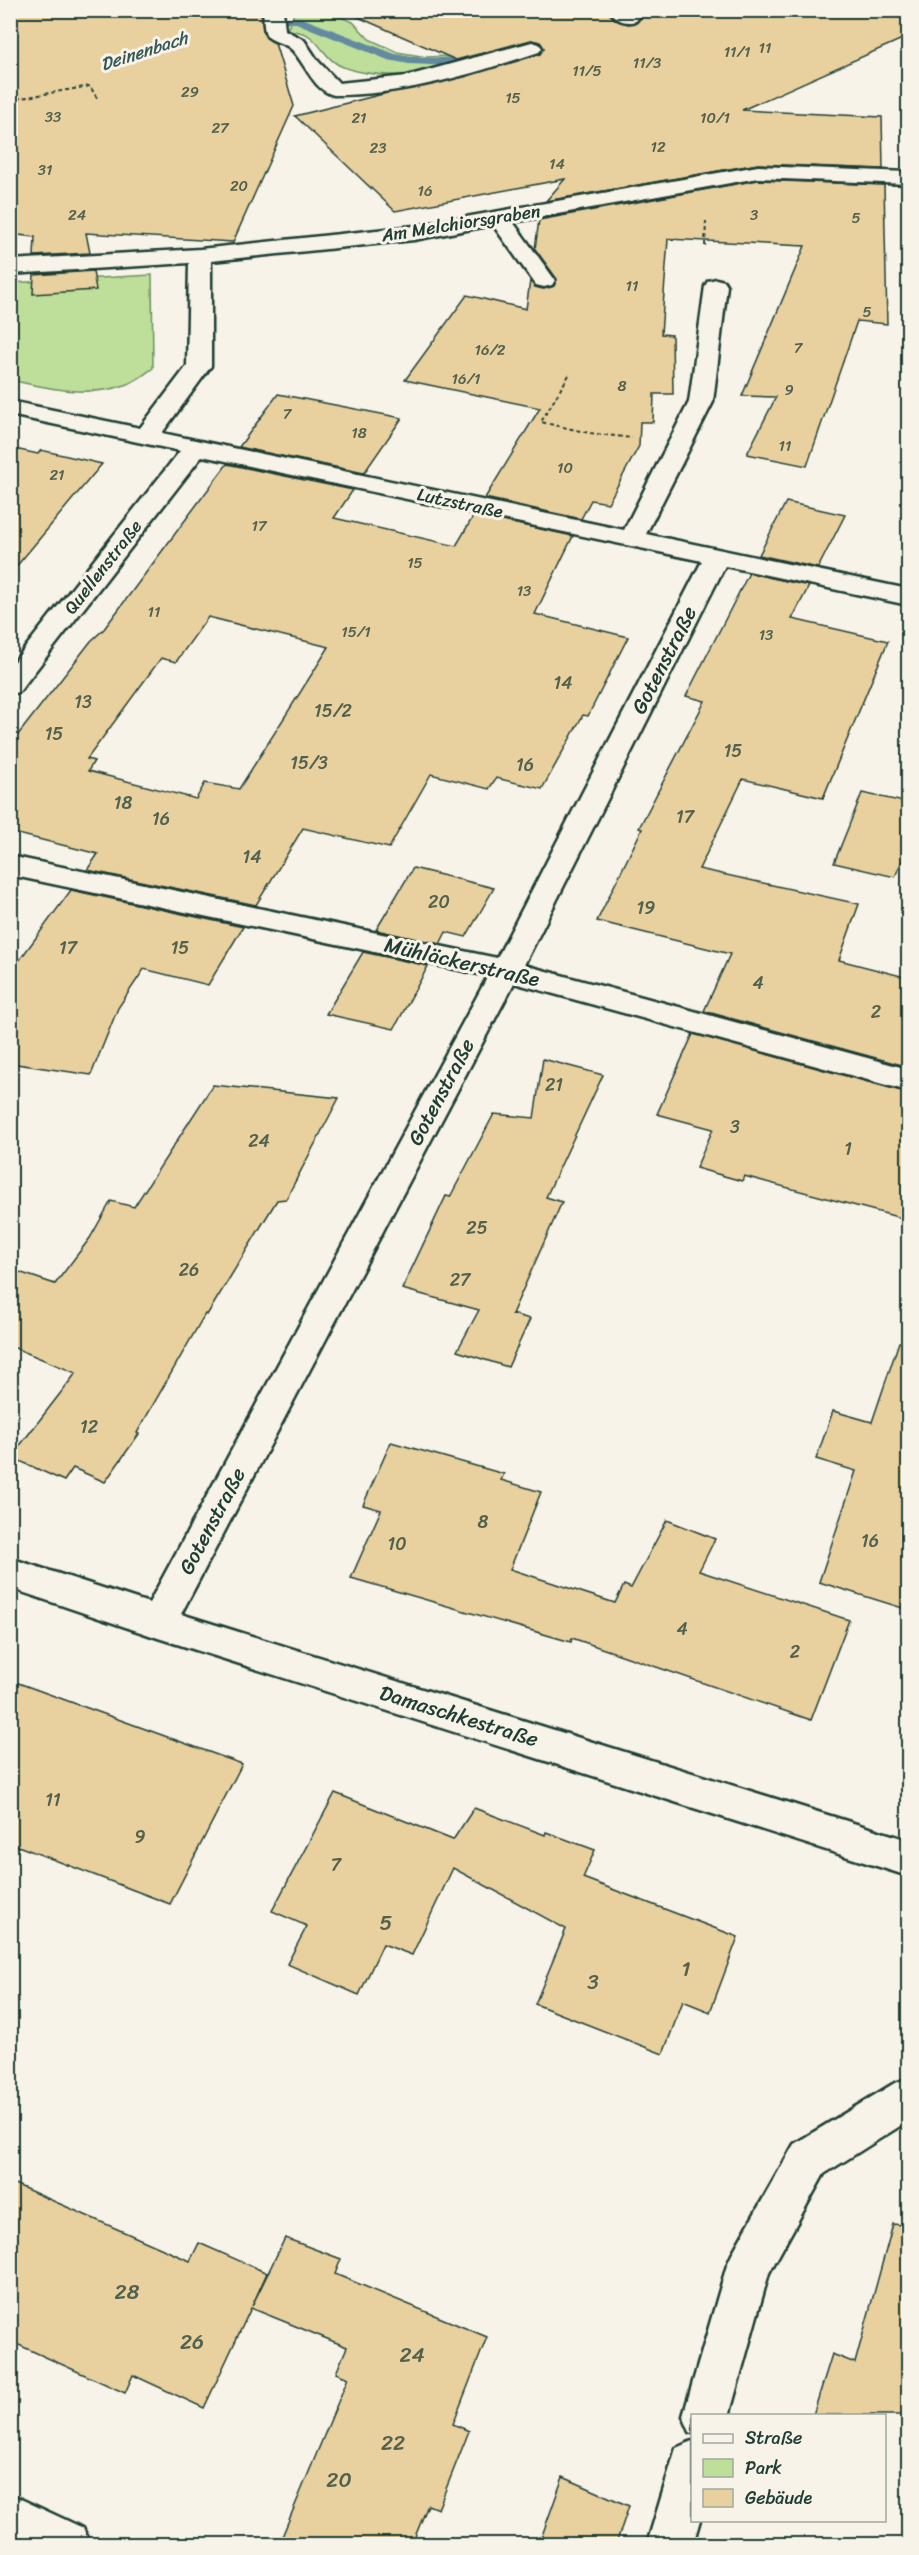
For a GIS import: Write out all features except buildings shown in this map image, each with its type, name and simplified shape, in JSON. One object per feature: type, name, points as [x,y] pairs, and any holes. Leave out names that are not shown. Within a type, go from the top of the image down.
[{"type":"street","points":[[273,10],[275,33],[297,44],[311,65],[334,89],[357,91],[417,79],[480,65],[532,48]]},
{"type":"street","name":"Am Melchiorsgraben","points":[[10,267],[200,256],[414,232],[758,172],[909,178]]},
{"type":"street","points":[[499,218],[544,280]]},
{"type":"street","points":[[147,436],[199,366],[200,256]]},
{"type":"street","points":[[631,540],[701,402],[716,286]]},
{"type":"street","name":"Lutzstraße","points":[[10,408],[909,597]]},
{"type":"street","name":"Quellenstraße","points":[[10,686],[196,447]]},
{"type":"street","name":"Gotenstraße","points":[[158,1622],[506,970],[716,558]]},
{"type":"street","name":"Mühläckerstraße","points":[[10,865],[506,970],[909,1080]]},
{"type":"street","name":"Damaschkestraße","points":[[10,1573],[158,1622],[909,1858]]},
{"type":"street","points":[[706,2414],[749,2265],[809,2159],[909,2098]]},
{"type":"street","points":[[670,2544],[691,2471]]},
{"type":"street","points":[[10,2517],[67,2544]]},
{"type":"path","points":[[10,100],[90,86],[98,100]]},
{"type":"path","points":[[706,181],[705,270],[716,286]]},
{"type":"path","points":[[568,375],[542,422],[589,432],[640,439]]},
{"type":"green space","points":[[295,11],[333,14],[353,22],[369,39],[397,52],[427,57],[447,56],[483,43],[535,37],[494,56],[447,70],[430,73],[376,74],[343,67],[329,57],[309,36],[287,30]]},
{"type":"green space","points":[[152,275],[153,368],[147,373],[129,384],[97,391],[68,390],[11,380],[11,283]]},
{"type":"waterway","name":"Deinenbach","points":[[237,20],[244,18],[298,20],[392,57],[409,60],[453,62],[488,52],[516,39]]}]
